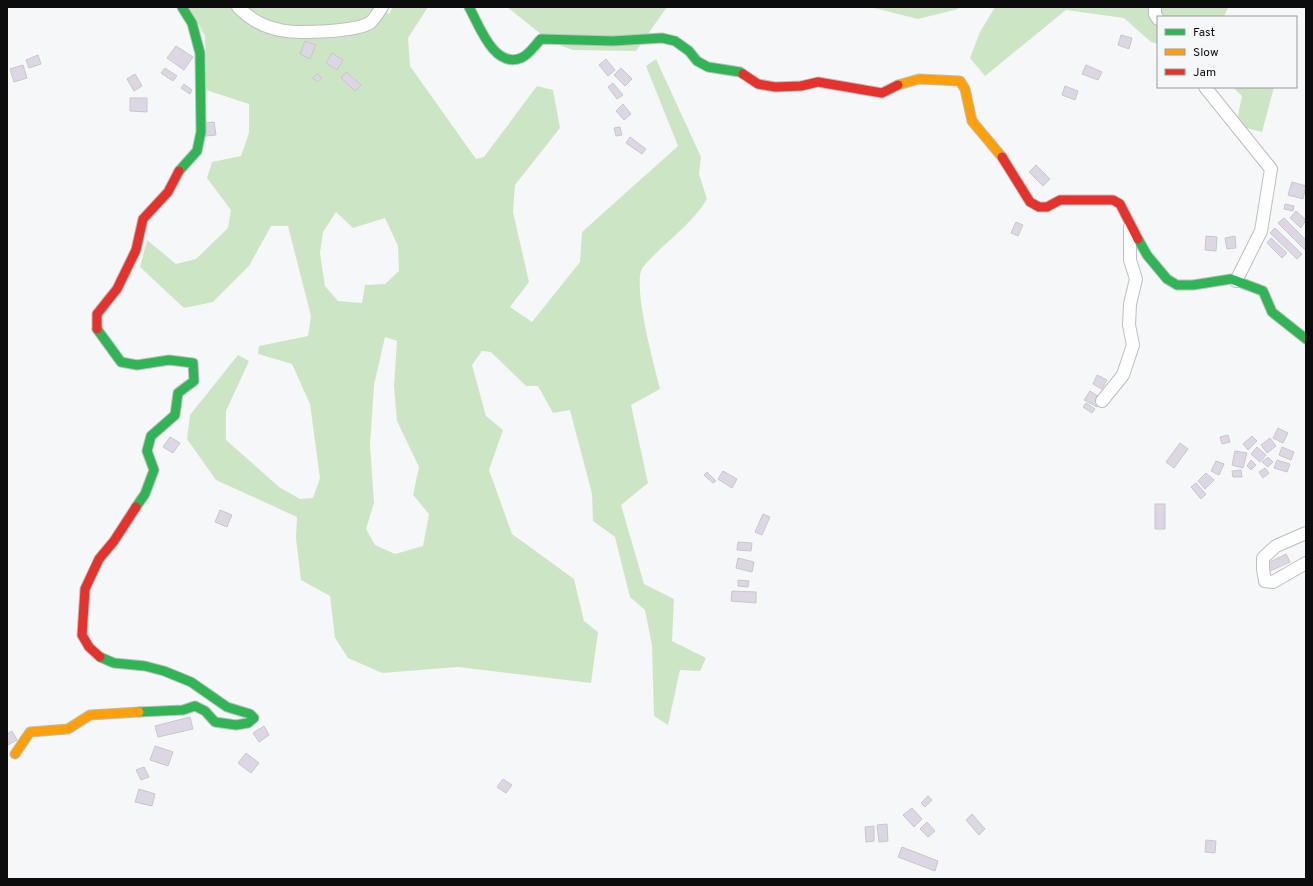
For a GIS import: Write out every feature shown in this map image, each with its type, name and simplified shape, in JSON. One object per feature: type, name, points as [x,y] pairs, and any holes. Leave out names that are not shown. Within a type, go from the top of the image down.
[{"type":"street","points":[[15,754],[30,732],[68,729],[90,715],[183,710],[195,706],[205,711],[215,722],[236,725],[248,723],[254,718],[250,714],[227,707],[212,695],[190,682],[164,671],[145,666],[114,663],[102,659],[90,647],[82,635],[85,589],[99,560],[114,541],[145,494],[154,470],[147,451],[151,436],[175,415],[178,393],[194,381],[193,363],[169,360],[145,363],[137,366],[121,362],[97,329],[97,314],[121,282],[136,250],[143,219],[168,192],[177,174],[197,151],[201,132],[200,53],[192,23],[182,7]]},
{"type":"street","points":[[238,7],[250,18],[280,30],[297,32],[352,28],[371,22],[382,7]]},
{"type":"street","points":[[469,7],[484,38],[499,55],[511,60],[521,58],[541,39],[613,41],[662,38],[675,41],[689,51],[696,61],[708,67],[740,72],[758,84],[775,87],[801,86],[818,82],[882,93],[889,92],[906,81],[944,79],[960,81],[965,89],[968,109],[972,120],[1006,161],[1030,202],[1039,207],[1047,207],[1060,200],[1113,200],[1120,204],[1146,255],[1167,279],[1176,285],[1193,285],[1231,279],[1263,291],[1272,312],[1306,339]]},
{"type":"street","points":[[1155,7],[1155,14],[1157,17]]},
{"type":"street","points":[[1207,88],[1271,169],[1261,231],[1236,281]]},
{"type":"street","points":[[1102,401],[1123,375],[1133,344],[1129,318],[1130,304],[1136,279],[1130,260],[1130,224]]},
{"type":"street","points":[[1306,533],[1276,546],[1263,558],[1265,581],[1273,582],[1306,563]]},
{"type":"green space","points":[[184,7],[377,7],[389,14],[393,7],[428,7],[408,38],[410,66],[476,159],[484,157],[537,86],[553,90],[560,128],[515,185],[513,212],[529,282],[510,307],[532,322],[580,262],[582,232],[678,146],[646,66],[656,59],[701,157],[699,174],[707,199],[693,218],[643,267],[640,276],[640,290],[645,326],[660,389],[631,405],[648,483],[621,505],[644,584],[674,599],[672,641],[706,658],[700,671],[680,670],[668,725],[654,716],[652,645],[645,610],[630,597],[615,537],[593,521],[592,494],[570,410],[553,413],[538,386],[526,386],[491,352],[482,351],[472,365],[486,416],[503,430],[489,470],[512,534],[574,579],[584,621],[598,632],[591,683],[458,667],[382,673],[348,658],[335,638],[330,596],[301,580],[296,538],[297,517],[216,480],[187,439],[190,415],[238,355],[249,361],[226,411],[226,440],[279,487],[300,499],[313,498],[320,478],[310,404],[292,364],[258,354],[259,346],[308,336],[311,316],[288,226],[271,226],[249,266],[213,302],[184,308],[140,267],[147,240],[176,264],[196,259],[228,228],[231,210],[207,178],[212,162],[241,156],[249,133],[249,104],[206,90],[205,36],[191,11]],"holes":[[[336,212],[353,228],[385,218],[398,246],[399,271],[385,284],[365,285],[362,303],[338,301],[325,286],[320,253],[323,232]],[[385,337],[397,341],[394,386],[397,421],[419,467],[413,495],[429,514],[423,546],[395,554],[375,545],[366,529],[374,503],[370,445],[374,385]]]},
{"type":"green space","points":[[507,7],[667,7],[636,51],[573,50],[551,42]]},
{"type":"green space","points":[[870,7],[959,7],[958,9],[918,19]]},
{"type":"green space","points":[[995,7],[1228,7],[1224,16],[1157,16],[1157,44],[1151,42],[1124,18],[1066,10],[985,76],[970,58],[980,32]]},
{"type":"green space","points":[[1234,88],[1274,88],[1262,132],[1236,125],[1242,96]]},
{"type":"building","points":[[1121,35],[1132,38],[1129,49],[1118,45]]},
{"type":"building","points":[[305,41],[316,45],[310,59],[300,54]]},
{"type":"building","points":[[176,46],[193,57],[184,70],[167,58]]},
{"type":"building","points":[[332,53],[343,60],[337,70],[326,63]]},
{"type":"building","points":[[38,55],[41,64],[29,68],[26,60]]},
{"type":"building","points":[[606,59],[615,70],[608,76],[599,65]]},
{"type":"building","points":[[23,65],[27,78],[14,82],[10,69]]},
{"type":"building","points":[[1086,65],[1102,72],[1098,80],[1082,74]]},
{"type":"building","points":[[165,68],[177,76],[173,81],[161,73]]},
{"type":"building","points":[[621,68],[632,79],[625,86],[614,75]]},
{"type":"building","points":[[346,72],[361,85],[355,91],[341,78]]},
{"type":"building","points":[[135,74],[142,86],[134,91],[127,79]]},
{"type":"building","points":[[317,74],[322,78],[317,82],[313,78]]},
{"type":"building","points":[[613,83],[623,95],[617,99],[608,87]]},
{"type":"building","points":[[184,84],[192,90],[190,94],[181,88]]},
{"type":"building","points":[[1065,86],[1078,91],[1075,100],[1062,95]]},
{"type":"building","points":[[130,98],[147,98],[147,112],[130,111]]},
{"type":"building","points":[[623,104],[631,114],[624,120],[616,111]]},
{"type":"building","points":[[214,122],[216,135],[206,136],[205,123]]},
{"type":"building","points":[[620,127],[622,135],[616,136],[614,128]]},
{"type":"building","points":[[630,137],[646,149],[642,154],[626,143]]},
{"type":"building","points":[[1036,165],[1050,179],[1043,186],[1029,172]]},
{"type":"building","points":[[1292,182],[1306,186],[1303,199],[1288,195]]},
{"type":"building","points":[[1285,204],[1294,206],[1293,211],[1284,209]]},
{"type":"building","points":[[1296,211],[1306,220],[1301,228],[1290,218]]},
{"type":"building","points":[[1284,218],[1306,240],[1305,250],[1278,223]]},
{"type":"building","points":[[1016,222],[1023,225],[1018,236],[1011,233]]},
{"type":"building","points":[[1275,228],[1302,254],[1297,259],[1270,233]]},
{"type":"building","points":[[1206,236],[1217,237],[1216,251],[1205,250]]},
{"type":"building","points":[[1235,236],[1236,248],[1227,249],[1225,238]]},
{"type":"building","points":[[1271,238],[1287,253],[1282,258],[1267,243]]},
{"type":"building","points":[[1097,375],[1107,380],[1102,389],[1093,384]]},
{"type":"building","points":[[1090,391],[1102,399],[1097,407],[1084,400]]},
{"type":"building","points":[[1086,403],[1095,409],[1092,413],[1083,407]]},
{"type":"building","points":[[1278,428],[1288,433],[1283,443],[1273,438]]},
{"type":"building","points":[[1228,435],[1230,442],[1222,444],[1220,437]]},
{"type":"building","points":[[1252,436],[1257,441],[1248,450],[1243,444]]},
{"type":"building","points":[[170,437],[180,443],[173,453],[163,447]]},
{"type":"building","points":[[1270,438],[1276,446],[1267,453],[1261,445]]},
{"type":"building","points":[[1180,443],[1188,449],[1174,468],[1166,462]]},
{"type":"building","points":[[1257,447],[1266,455],[1260,462],[1251,454]]},
{"type":"building","points":[[1282,447],[1294,452],[1291,460],[1279,455]]},
{"type":"building","points":[[1235,451],[1247,453],[1243,468],[1232,465]]},
{"type":"building","points":[[1268,457],[1273,462],[1268,467],[1262,462]]},
{"type":"building","points":[[1251,460],[1256,465],[1251,470],[1247,466]]},
{"type":"building","points":[[1277,460],[1290,464],[1287,472],[1274,468]]},
{"type":"building","points":[[1216,461],[1224,464],[1219,475],[1211,471]]},
{"type":"building","points":[[1265,468],[1269,473],[1263,478],[1259,472]]},
{"type":"building","points":[[1241,470],[1242,477],[1233,477],[1232,471]]},
{"type":"building","points":[[723,471],[737,479],[732,488],[718,479]]},
{"type":"building","points":[[707,472],[716,481],[713,483],[704,475]]},
{"type":"building","points":[[1206,473],[1214,480],[1205,489],[1198,481]]},
{"type":"building","points":[[1196,483],[1206,494],[1201,499],[1191,487]]},
{"type":"building","points":[[1155,504],[1165,504],[1165,529],[1155,529]]},
{"type":"building","points":[[220,510],[232,515],[227,527],[215,522]]},
{"type":"building","points":[[763,514],[770,517],[762,535],[755,532]]},
{"type":"building","points":[[738,542],[752,543],[751,551],[737,550]]},
{"type":"building","points":[[1286,554],[1290,562],[1270,571],[1266,564]]},
{"type":"building","points":[[738,558],[754,562],[752,572],[736,568]]},
{"type":"building","points":[[738,580],[749,581],[748,587],[738,586]]},
{"type":"building","points":[[732,591],[756,592],[756,603],[731,601]]},
{"type":"building","points":[[190,717],[193,729],[158,737],[155,726]]},
{"type":"building","points":[[264,726],[269,735],[259,742],[253,733]]},
{"type":"building","points":[[12,731],[17,740],[8,745],[7,734]]},
{"type":"building","points":[[155,746],[173,752],[168,766],[150,760]]},
{"type":"building","points":[[246,753],[259,763],[251,773],[238,763]]},
{"type":"building","points":[[144,767],[149,777],[141,780],[136,770]]},
{"type":"building","points":[[503,779],[512,785],[506,793],[497,787]]},
{"type":"building","points":[[139,789],[155,794],[152,806],[135,802]]},
{"type":"building","points":[[928,796],[932,800],[925,807],[921,803]]},
{"type":"building","points":[[912,808],[922,819],[914,827],[903,815]]},
{"type":"building","points":[[972,814],[985,829],[979,835],[966,820]]},
{"type":"building","points":[[927,822],[935,831],[928,837],[920,829]]},
{"type":"building","points":[[887,824],[888,841],[879,842],[877,825]]},
{"type":"building","points":[[874,826],[874,841],[866,842],[865,827]]},
{"type":"building","points":[[1206,840],[1216,841],[1215,853],[1205,852]]},
{"type":"building","points":[[902,847],[938,861],[935,871],[898,857]]},
{"type":"traffic: fast","points":[[179,171],[197,151],[201,132],[200,53],[192,23],[182,7]]},
{"type":"traffic: fast","points":[[469,7],[483,34],[495,51],[503,57],[511,60],[524,57],[541,39],[613,41],[662,38],[675,41],[689,51],[697,61],[708,67],[740,72],[743,74]]},
{"type":"traffic: fast","points":[[1138,239],[1147,255],[1167,279],[1177,285],[1193,285],[1231,279],[1263,291],[1272,312],[1306,339]]},
{"type":"traffic: fast","points":[[97,329],[121,362],[137,365],[169,360],[193,363],[194,381],[178,393],[175,415],[151,436],[147,451],[154,470],[145,494],[136,507]]},
{"type":"traffic: fast","points":[[100,657],[114,663],[145,666],[164,671],[191,682],[227,707],[250,714],[254,718],[248,723],[236,725],[215,722],[205,711],[195,706],[183,710],[139,712]]},
{"type":"traffic: slow","points":[[898,85],[919,79],[960,81],[965,89],[972,121],[1002,157]]},
{"type":"traffic: slow","points":[[15,754],[30,732],[68,729],[90,715],[139,712]]},
{"type":"traffic: jam","points":[[743,74],[758,84],[775,87],[801,86],[818,82],[882,93],[898,85]]},
{"type":"traffic: jam","points":[[1002,157],[1030,202],[1039,207],[1047,207],[1060,200],[1113,200],[1120,204],[1138,239]]},
{"type":"traffic: jam","points":[[97,329],[97,314],[117,289],[136,250],[143,219],[168,192],[179,171]]},
{"type":"traffic: jam","points":[[100,657],[89,647],[82,635],[85,589],[99,559],[114,541],[136,507]]}]
